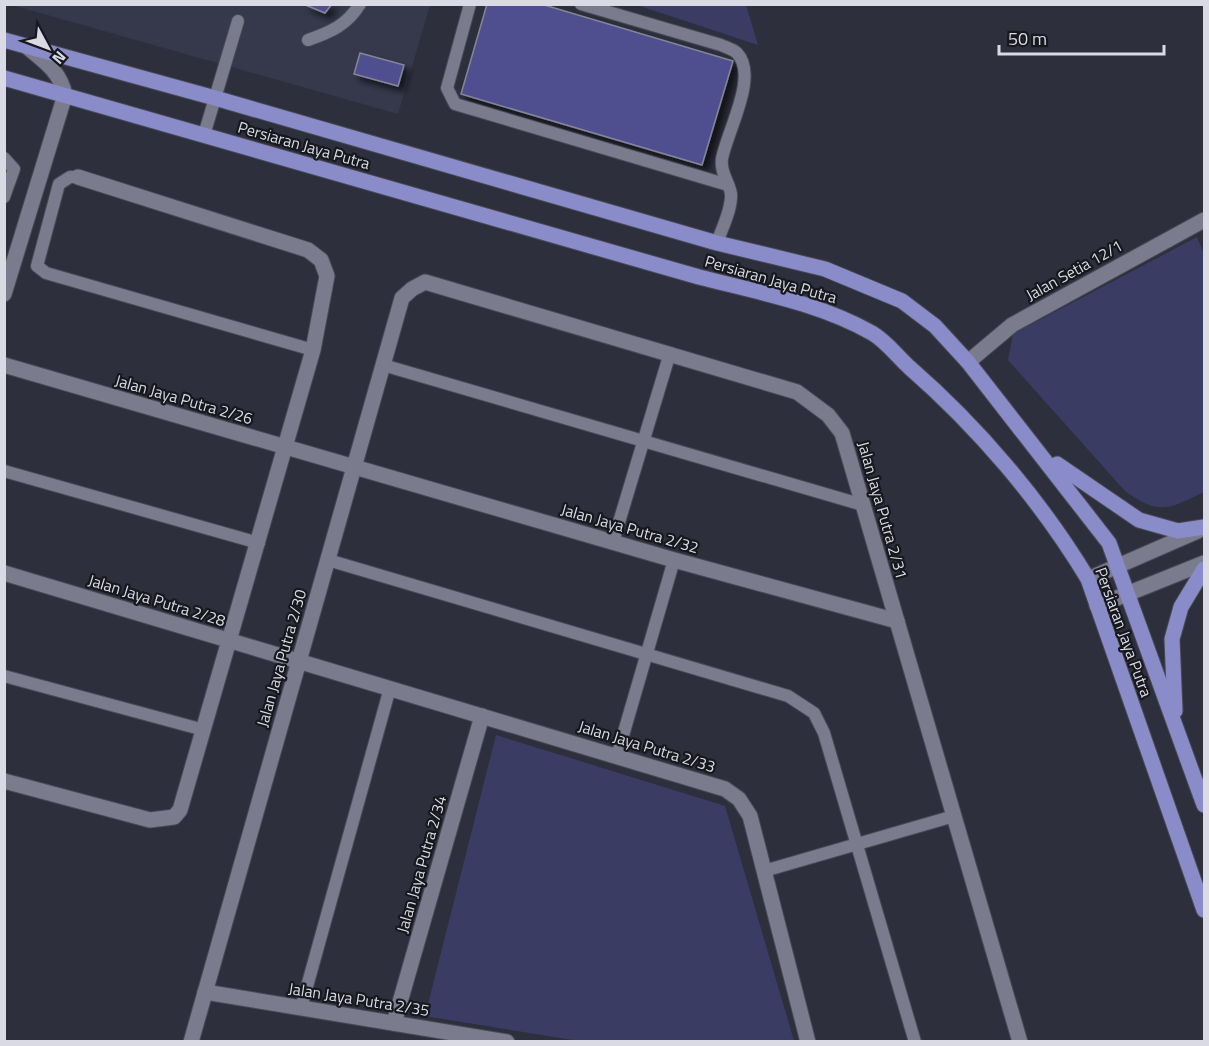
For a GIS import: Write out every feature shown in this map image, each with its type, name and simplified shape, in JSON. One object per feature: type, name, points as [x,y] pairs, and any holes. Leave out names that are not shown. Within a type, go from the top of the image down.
[{"type":"main road","name":"Persiaran Jaya Putra","points":[[4,40],[215,98],[717,243],[825,269],[902,301],[934,326],[968,362],[1042,453],[1103,534],[1119,566],[1204,805]]},
{"type":"main road","name":"Persiaran Jaya Putra","points":[[4,78],[699,277],[801,303],[848,321],[875,335],[938,391],[1016,479],[1066,543],[1088,579],[1204,910]]},
{"type":"main road","points":[[1042,453],[1139,520],[1178,531],[1204,527]]},
{"type":"main road","points":[[1175,722],[1172,639],[1180,607],[1204,569]]},
{"type":"street","points":[[4,294],[65,95],[62,80],[57,73],[26,46]]},
{"type":"street","points":[[4,781],[150,820],[174,817],[180,810],[313,350],[327,276],[321,260],[308,250],[78,177]]},
{"type":"street","name":"Jalan Setia 12/1","points":[[968,362],[1012,326],[1204,220]]},
{"type":"street","name":"Jalan Jaya Putra 2/31","points":[[412,289],[424,282],[670,353],[797,392],[828,415],[842,433],[1020,1041]]},
{"type":"street","name":"Jalan Jaya Putra 2/30","points":[[190,1041],[402,298],[412,289]]},
{"type":"street","name":"Jalan Jaya Putra 2/26","points":[[4,365],[354,467]]},
{"type":"street","name":"Jalan Jaya Putra 2/32","points":[[354,467],[674,560],[897,621]]},
{"type":"street","points":[[1088,579],[1204,527]]},
{"type":"street","points":[[1097,606],[1204,563]]},
{"type":"street","name":"Jalan Jaya Putra 2/28","points":[[4,573],[299,661]]},
{"type":"street","name":"Jalan Jaya Putra 2/33","points":[[299,661],[725,789],[740,799],[750,816],[808,1041]]},
{"type":"street","name":"Jalan Jaya Putra 2/34","points":[[394,1023],[482,716]]},
{"type":"street","name":"Jalan Jaya Putra 2/35","points":[[205,992],[507,1041]]},
{"type":"lane","points":[[308,40],[337,30],[360,4]]},
{"type":"lane","points":[[470,4],[447,88],[455,104],[728,185]]},
{"type":"lane","points":[[581,4],[721,45],[737,52],[745,67],[744,84],[722,159],[722,172],[728,185],[730,203],[717,243]]},
{"type":"lane","points":[[204,135],[238,21]]},
{"type":"lane","points":[[4,158],[14,169],[4,197]]},
{"type":"lane","points":[[78,177],[70,177],[59,184],[37,266],[46,273],[313,350]]},
{"type":"lane","points":[[613,542],[670,353]]},
{"type":"lane","points":[[383,365],[863,505]]},
{"type":"lane","points":[[4,471],[259,543]]},
{"type":"lane","points":[[327,560],[788,696],[814,714],[824,733],[858,843],[915,1041]]},
{"type":"lane","points":[[617,756],[674,560]]},
{"type":"lane","points":[[4,676],[204,730]]},
{"type":"lane","points":[[301,1008],[390,688]]},
{"type":"lane","points":[[764,871],[954,816]]},
{"type":"shaded area","points":[[12,5],[430,5],[398,114]]},
{"type":"shaded area","points":[[637,5],[746,5],[758,45]]},
{"type":"shaded area","points":[[1197,237],[1204,254],[1204,492],[1172,506],[1156,507],[1125,491],[1008,360],[1013,334]]},
{"type":"shaded area","points":[[496,735],[725,806],[794,1041],[579,1041],[425,1016]]},
{"type":"building","points":[[303,4],[332,4],[325,13]]},
{"type":"building","points":[[487,4],[541,4],[733,61],[702,165],[461,94]]},
{"type":"building","points":[[360,53],[404,65],[398,86],[354,74]]}]
